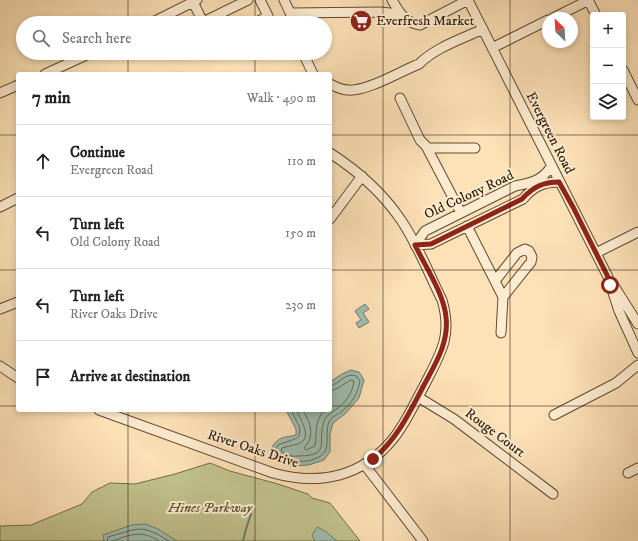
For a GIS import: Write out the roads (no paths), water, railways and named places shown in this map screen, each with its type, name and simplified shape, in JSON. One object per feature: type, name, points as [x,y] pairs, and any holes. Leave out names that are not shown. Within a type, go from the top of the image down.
[{"type":"street","points":[[215,16],[248,0]]},
{"type":"street","points":[[260,0],[268,16]]},
{"type":"street","points":[[284,0],[292,16]]},
{"type":"street","points":[[392,0],[400,14],[413,24],[420,24],[468,0]]},
{"type":"street","name":"Evergreen Road","points":[[468,0],[551,167],[608,277],[638,324]]},
{"type":"street","points":[[565,12],[589,0],[595,12]]},
{"type":"street","points":[[165,16],[195,1],[201,16]]},
{"type":"street","points":[[290,13],[380,12],[400,14]]},
{"type":"street","points":[[492,48],[542,23]]},
{"type":"street","points":[[332,85],[349,91],[365,88],[419,64],[424,58],[483,28]]},
{"type":"street","points":[[50,72],[77,60]]},
{"type":"street","points":[[306,60],[312,72]]},
{"type":"street","points":[[67,65],[70,72]]},
{"type":"street","points":[[626,76],[638,100]]},
{"type":"street","points":[[0,93],[16,86]]},
{"type":"street","points":[[400,98],[420,140],[427,148],[461,213]]},
{"type":"street","points":[[427,148],[475,148]]},
{"type":"street","name":"River Oaks Drive","points":[[104,412],[272,473],[308,480],[328,478],[348,473],[378,455],[394,438],[404,424],[442,352],[446,338],[446,312],[442,300],[404,224],[389,204],[362,176],[332,154]]},
{"type":"street","name":"Old Colony Road","points":[[415,245],[425,231],[514,186],[528,184],[545,176],[551,167]]},
{"type":"street","points":[[332,216],[362,176]]},
{"type":"street","name":"Old Colony Road","points":[[415,245],[431,244],[522,199],[531,190],[548,182],[559,182]]},
{"type":"street","points":[[0,207],[16,199]]},
{"type":"street","points":[[467,226],[503,297],[501,333]]},
{"type":"street","points":[[596,253],[638,232]]},
{"type":"street","points":[[495,281],[517,253],[525,249],[529,251],[532,256],[531,262],[503,297]]},
{"type":"street","name":"Evergreen Road","points":[[608,277],[619,311],[638,353]]},
{"type":"street","points":[[0,309],[16,303]]},
{"type":"street","points":[[554,415],[616,383],[638,365]]},
{"type":"street","points":[[0,366],[16,377]]},
{"type":"street","name":"Rouge Court","points":[[418,397],[454,419],[554,494]]},
{"type":"street","points":[[364,464],[423,541]]},
{"type":"street","points":[[628,473],[638,468]]},
{"type":"water","points":[[365,304],[369,309],[363,313],[369,322],[359,328],[356,323],[361,320],[355,311]]},
{"type":"water","points":[[351,370],[359,372],[364,380],[359,398],[345,414],[333,423],[330,434],[330,452],[324,460],[309,465],[291,466],[279,461],[270,451],[273,446],[280,439],[296,435],[296,429],[287,412],[332,412],[332,381]]},
{"type":"water","points":[[145,524],[158,529],[177,541],[104,541],[103,535],[132,525]]},
{"type":"water","points":[[317,527],[325,531],[337,541],[315,541],[312,535]]},
{"type":"waterway","points":[[243,541],[251,514]]},
{"type":"place","name":"Everfresh Market","points":[[361,21]]},
{"type":"park label","name":"Hines Parkway","points":[[210,508]]}]
